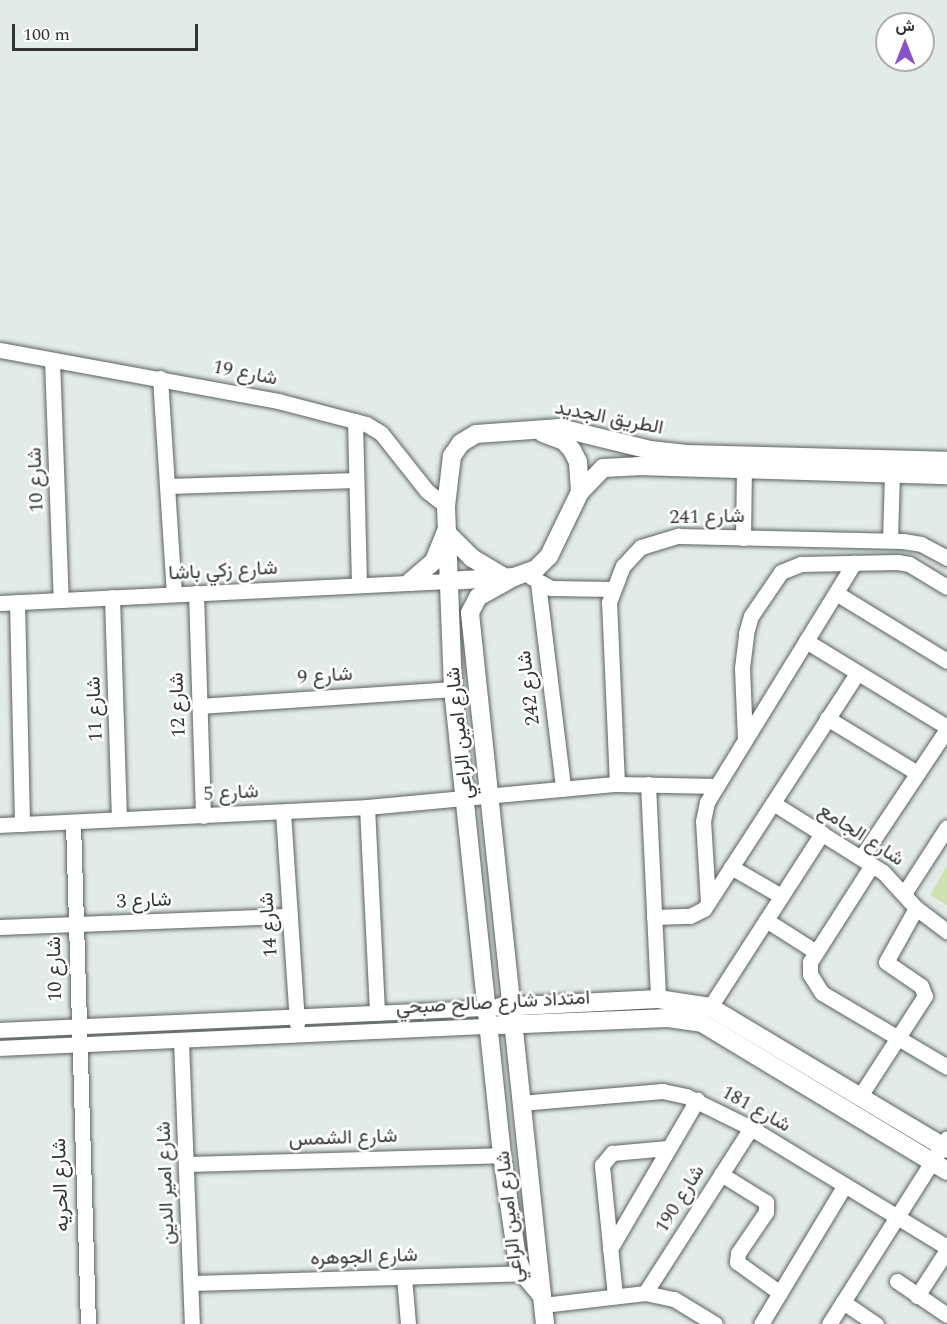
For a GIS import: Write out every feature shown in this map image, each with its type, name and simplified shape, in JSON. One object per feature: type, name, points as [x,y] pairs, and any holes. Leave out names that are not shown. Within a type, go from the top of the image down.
[{"type":"street","name":"شارع 19","points":[[0,350],[278,401],[355,421],[381,433],[427,491],[446,506]]},
{"type":"street","name":"شارع 10","points":[[52,360],[62,600]]},
{"type":"street","points":[[160,378],[174,594]]},
{"type":"street","points":[[355,421],[359,585]]},
{"type":"street","points":[[520,428],[564,441],[573,450],[580,492]]},
{"type":"street","name":"الطريق الجديد","points":[[448,581],[447,472],[452,456],[462,443],[476,434],[520,428],[560,428],[650,450],[687,454],[947,460]]},
{"type":"street","name":"الطريق الجديد","points":[[521,577],[549,556],[580,492],[603,468],[638,466],[947,475]]},
{"type":"street","points":[[743,538],[744,470]]},
{"type":"street","points":[[890,540],[892,474]]},
{"type":"street","points":[[167,486],[356,480]]},
{"type":"street","points":[[410,582],[434,561],[446,532],[472,558],[521,577],[559,588],[612,589]]},
{"type":"street","name":"شارع 241","points":[[617,784],[608,617],[612,589],[631,556],[653,541],[678,536],[890,540],[921,544],[947,558]]},
{"type":"street","points":[[708,902],[703,821],[707,802],[854,563]]},
{"type":"street","points":[[745,740],[742,651],[752,616],[774,580],[790,566],[854,563],[909,564],[947,587]]},
{"type":"street","points":[[448,581],[521,577]]},
{"type":"street","name":"شارع 242","points":[[521,577],[563,788]]},
{"type":"street","name":"شارع امين الراعي","points":[[521,577],[478,597],[470,613],[520,1102],[531,1273]]},
{"type":"street","name":"شارع زكي باشا","points":[[0,603],[448,581]]},
{"type":"street","name":"شارع امين الراعي","points":[[448,581],[453,689],[513,1240],[531,1273],[542,1300]]},
{"type":"street","name":"شارع 12","points":[[196,593],[203,816]]},
{"type":"street","points":[[836,593],[947,661]]},
{"type":"street","name":"شارع 11","points":[[112,597],[119,819]]},
{"type":"street","points":[[17,602],[22,824]]},
{"type":"street","points":[[806,641],[947,728],[866,861],[816,952],[810,974],[814,985],[897,1039],[947,1067]]},
{"type":"street","points":[[654,917],[698,914],[708,902],[857,673]]},
{"type":"street","name":"شارع 9","points":[[199,706],[453,689]]},
{"type":"street","points":[[827,718],[918,773]]},
{"type":"street","name":"شارع 5","points":[[0,825],[367,807],[617,784],[717,786]]},
{"type":"street","points":[[648,784],[658,999]]},
{"type":"street","name":"شارع الجامع","points":[[773,803],[866,861],[905,892],[916,908],[947,931]]},
{"type":"street","points":[[367,807],[377,1013]]},
{"type":"street","name":"شارع 14","points":[[283,812],[298,1036]]},
{"type":"street","name":"شارع 10","points":[[73,822],[77,1045]]},
{"type":"street","points":[[905,892],[947,827]]},
{"type":"street","points":[[710,1007],[822,833]]},
{"type":"street","points":[[731,867],[781,896]]},
{"type":"street","points":[[860,1096],[925,992],[887,965],[885,958],[916,908]]},
{"type":"street","name":"شارع 3","points":[[0,927],[290,916]]},
{"type":"street","points":[[766,920],[816,952]]},
{"type":"street","name":"امتداد شارع صالح صبحي","points":[[0,1048],[298,1036],[658,999],[710,1007],[860,1096],[943,1153]]},
{"type":"street","name":"امتداد شارع صالح صبحي","points":[[0,1030],[377,1013],[488,1017]]},
{"type":"street","name":"امتداد شارع صالح صبحي","points":[[511,1015],[668,1018],[702,1023],[943,1153]]},
{"type":"street","name":"شارع امير الدين","points":[[181,1041],[192,1324]]},
{"type":"street","name":"شارع الحريه","points":[[77,1045],[88,1324]]},
{"type":"street","name":"شارع 181","points":[[520,1102],[663,1091],[697,1100],[751,1128],[947,1249]]},
{"type":"street","points":[[610,1249],[697,1100]]},
{"type":"street","name":"شارع 190","points":[[645,1293],[751,1128]]},
{"type":"street","points":[[615,1296],[602,1173],[606,1158],[621,1151],[668,1148]]},
{"type":"street","points":[[829,1324],[896,1217],[943,1153]]},
{"type":"street","name":"شارع الشمس","points":[[186,1164],[502,1155]]},
{"type":"street","points":[[721,1174],[766,1202],[766,1212],[738,1253],[736,1262],[780,1293]]},
{"type":"street","points":[[761,1324],[845,1185]]},
{"type":"street","points":[[917,1296],[947,1249]]},
{"type":"street","name":"شارع الجوهره","points":[[191,1283],[531,1273]]},
{"type":"street","points":[[404,1277],[408,1324]]},
{"type":"street","points":[[897,1281],[947,1316]]},
{"type":"street","points":[[545,1324],[542,1300],[645,1293],[674,1299],[694,1318],[715,1324]]},
{"type":"street","points":[[843,1302],[876,1324]]},
{"type":"green space","points":[[947,866],[947,905],[930,895]]}]
